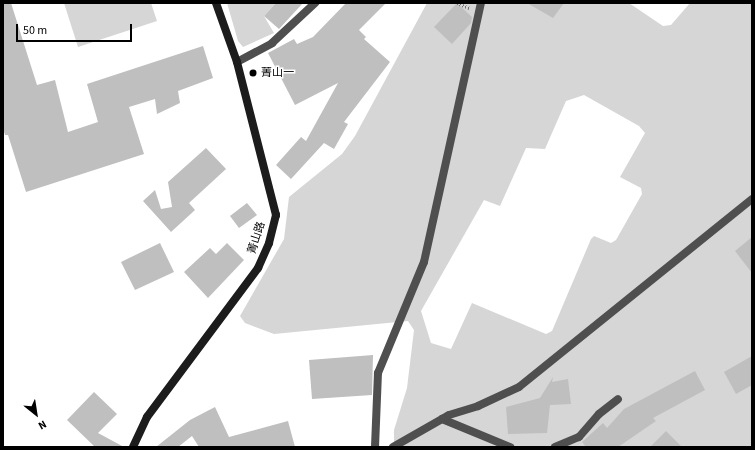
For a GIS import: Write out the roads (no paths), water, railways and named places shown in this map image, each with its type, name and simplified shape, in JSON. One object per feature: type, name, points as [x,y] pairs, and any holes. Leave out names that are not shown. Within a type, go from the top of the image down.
[{"type":"street","name":"菁山路","points":[[133,447],[147,416],[258,268],[269,243],[276,215],[237,62],[216,3]]},
{"type":"street","points":[[237,62],[272,42],[315,3]]},
{"type":"street","points":[[375,447],[378,373],[424,262],[481,3]]},
{"type":"street","points":[[393,447],[442,419],[518,387],[539,373],[752,198]]},
{"type":"street","points":[[555,447],[579,437],[599,414],[618,399]]},
{"type":"street","points":[[442,419],[510,447]]},
{"type":"place","name":"菁山一","points":[[253,73]]}]
